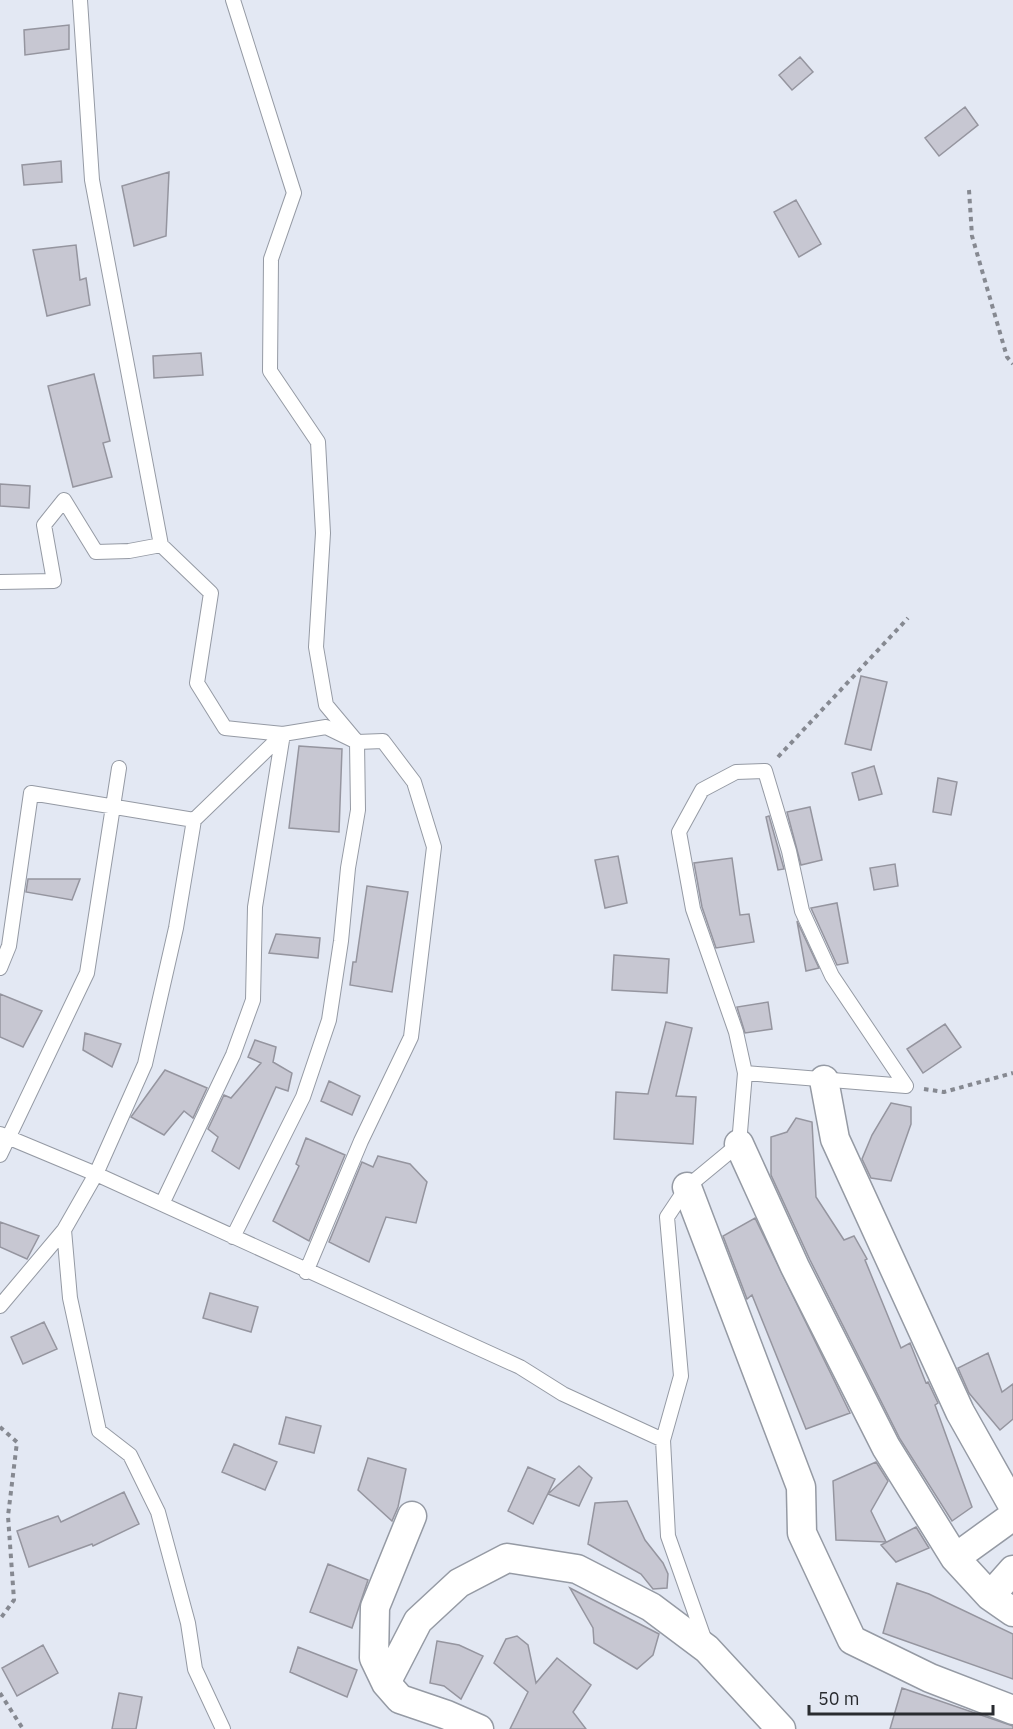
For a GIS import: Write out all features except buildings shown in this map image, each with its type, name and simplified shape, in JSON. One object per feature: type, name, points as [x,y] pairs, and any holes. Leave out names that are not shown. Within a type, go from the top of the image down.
[{"type":"street","points":[[824,1080],[835,1139],[956,1402],[1013,1506]]},
{"type":"street","points":[[739,1144],[795,1267],[886,1447],[955,1558],[990,1596],[1013,1612]]},
{"type":"street","points":[[687,1186],[801,1487],[802,1533],[852,1640],[930,1678],[1013,1710]]},
{"type":"street","points":[[412,1516],[375,1607],[374,1659],[386,1683],[400,1699],[479,1729]]},
{"type":"street","points":[[955,1558],[1013,1516]]},
{"type":"street","points":[[386,1683],[418,1621],[459,1583],[507,1558],[577,1569],[651,1607],[707,1649],[781,1729]]},
{"type":"street","points":[[990,1596],[1013,1570]]},
{"type":"lane","points":[[80,0],[92,180],[161,545],[212,593],[197,683],[225,728],[283,734],[326,727],[357,742],[383,741],[414,782],[434,847],[411,1037],[361,1141],[306,1272]]},
{"type":"lane","points":[[233,0],[294,193],[271,259],[270,371],[318,442],[323,533],[316,647],[327,705],[357,742],[358,810],[348,868],[329,1020],[303,1098],[233,1237]]},
{"type":"lane","points":[[0,582],[54,581],[44,525],[64,500],[96,552],[129,551],[161,545]]},
{"type":"lane","points":[[0,1306],[64,1230],[96,1174],[145,1064],[176,928],[194,819],[283,734]]},
{"type":"lane","points":[[162,1204],[232,1055],[253,1000],[255,907],[283,734]]},
{"type":"lane","points":[[0,1155],[4,1136],[87,973],[119,768]]},
{"type":"lane","points":[[707,1649],[668,1536],[663,1440],[681,1376],[668,1217],[687,1186],[739,1144],[745,1073],[736,1032],[693,909],[679,832],[702,790],[736,772],[765,771],[789,851],[802,911],[832,976],[906,1086]]},
{"type":"lane","points":[[0,968],[9,946],[32,794],[194,819]]},
{"type":"lane","points":[[745,1073],[906,1086]]},
{"type":"lane","points":[[4,1136],[96,1174],[306,1272],[520,1367],[563,1394],[663,1440]]},
{"type":"lane","points":[[64,1230],[70,1298],[99,1431],[130,1455],[158,1512],[188,1623],[195,1669],[223,1729]]},
{"type":"path","points":[[969,190],[972,236],[1007,357],[1013,364]]},
{"type":"path","points":[[765,771],[908,618]]},
{"type":"path","points":[[906,1086],[944,1092],[1013,1073]]},
{"type":"path","points":[[0,1427],[16,1442],[8,1516],[14,1600],[0,1619]]},
{"type":"path","points":[[0,1693],[23,1729]]}]
